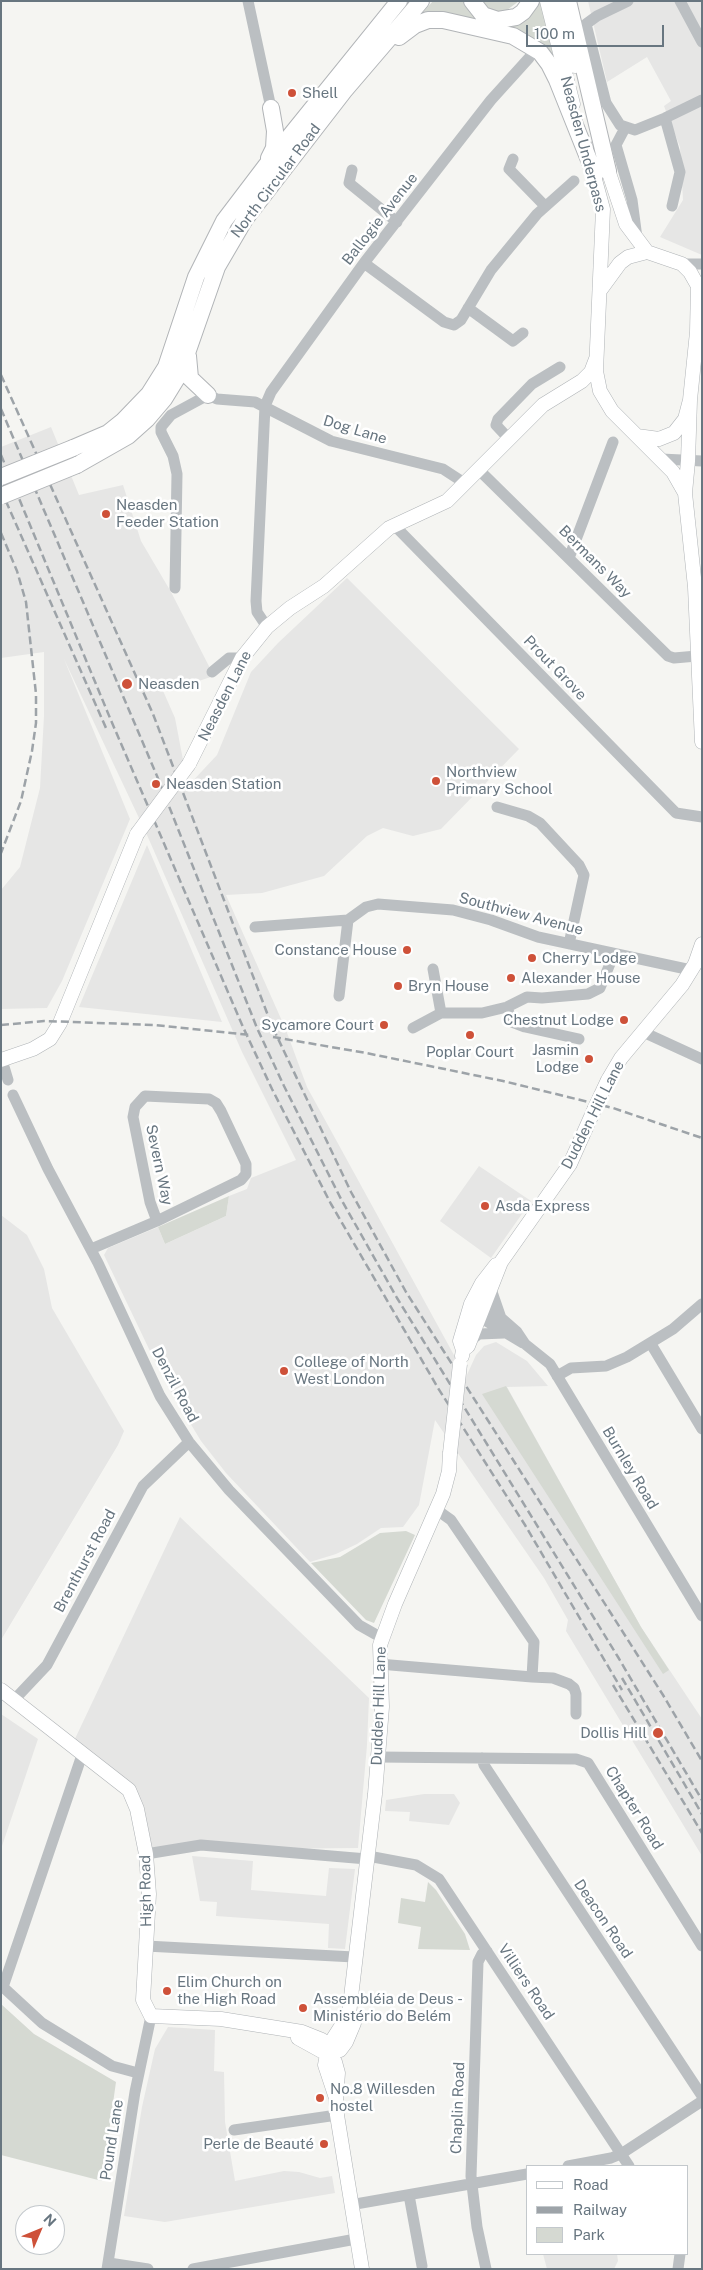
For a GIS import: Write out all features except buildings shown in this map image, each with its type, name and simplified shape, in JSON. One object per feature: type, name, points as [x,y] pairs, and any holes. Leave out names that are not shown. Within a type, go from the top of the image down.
[{"type":"highway","name":"North Circular Road","points":[[1,477],[108,433],[124,421],[149,394],[172,353],[188,299],[212,243],[230,213],[264,167],[399,1]]},
{"type":"highway","name":"North Circular Road","points":[[1,496],[77,465],[116,444],[147,419],[172,388],[188,354],[206,294],[231,242],[245,219],[344,91],[421,1]]},
{"type":"highway","points":[[472,1],[483,15],[498,20],[516,17],[523,12],[531,1]]},
{"type":"highway","points":[[568,1],[601,173]]},
{"type":"highway","points":[[344,91],[402,34],[415,25],[428,20],[443,20],[513,36],[540,52],[549,64],[601,173]]},
{"type":"highway","points":[[271,108],[276,116],[284,121],[292,124],[301,123]]},
{"type":"highway","points":[[264,167],[274,148],[275,131],[271,108]]},
{"type":"highway","points":[[188,354],[190,378],[208,395]]},
{"type":"main road","name":"Neasden Underpass","points":[[547,1],[570,91],[601,173],[623,216],[647,252]]},
{"type":"main road","name":"Neasden Underpass","points":[[559,1],[586,105],[601,173],[603,209],[601,289],[596,371],[600,391],[612,411]]},
{"type":"main road","points":[[601,289],[620,263],[628,257],[647,252],[682,264],[700,283],[699,333],[690,400],[684,419],[674,434],[659,439],[637,436]]},
{"type":"main road","name":"Neasden Lane","points":[[2,1060],[33,1049],[50,1039],[60,1023],[137,834],[189,764],[242,658],[267,627],[290,608],[324,586],[394,525],[440,505],[466,484],[543,405],[582,381],[591,372],[596,359]]},
{"type":"main road","points":[[570,388],[584,389],[596,394],[674,472],[685,493],[698,586],[697,656],[702,742]]},
{"type":"main road","points":[[685,493],[695,461],[690,400]]},
{"type":"main road","name":"Dudden Hill Lane","points":[[327,2054],[340,2050],[346,2042],[354,2023],[348,2014],[378,1757],[382,1707],[379,1664],[382,1638],[437,1510],[447,1482],[464,1351],[460,1341],[491,1289],[501,1262],[570,1164],[608,1080],[621,1058],[691,970],[702,944]]},
{"type":"main road","name":"Dudden Hill Lane","points":[[478,1312],[471,1304],[493,1267],[501,1262]]},
{"type":"main road","name":"High Road","points":[[1,1690],[129,1790],[137,1809],[146,1854],[149,1894],[143,2000],[151,2016]]},
{"type":"main road","points":[[151,2016],[221,2019],[287,2031],[317,2051],[327,2054],[335,2062],[338,2073],[337,2115],[350,2205],[362,2269]]},
{"type":"street","points":[[628,1],[597,16],[586,24],[606,103],[625,128],[635,130],[702,100]]},
{"type":"street","points":[[680,1],[702,42]]},
{"type":"street","points":[[252,2],[271,108]]},
{"type":"street","name":"Ballogie Avenue","points":[[265,406],[270,392],[364,263],[491,100],[529,58]]},
{"type":"street","points":[[665,118],[680,172],[672,206]]},
{"type":"street","points":[[625,128],[616,145],[632,200],[636,238]]},
{"type":"street","points":[[513,159],[509,169],[544,206]]},
{"type":"street","points":[[352,170],[349,183],[397,222]]},
{"type":"street","points":[[364,263],[444,322],[454,325],[461,320],[491,270],[544,206],[574,181]]},
{"type":"street","points":[[682,264],[702,264]]},
{"type":"street","points":[[468,308],[514,341],[523,334]]},
{"type":"street","points":[[510,439],[496,426],[498,419],[532,384],[560,367]]},
{"type":"street","points":[[175,588],[177,474],[173,456],[160,432],[161,427],[172,415],[208,395]]},
{"type":"street","name":"Dog Lane","points":[[208,395],[216,399],[248,401],[265,406],[331,440],[443,469],[466,484]]},
{"type":"street","points":[[265,406],[256,601],[257,612],[267,627]]},
{"type":"street","points":[[569,558],[613,442]]},
{"type":"street","points":[[661,459],[695,461]]},
{"type":"street","name":"Bermans Way","points":[[479,470],[668,656],[674,658],[697,656]]},
{"type":"street","name":"Prout Grove","points":[[394,525],[676,813],[702,817]]},
{"type":"street","points":[[212,672],[229,658],[242,658]]},
{"type":"street","points":[[497,808],[528,816],[540,823],[579,865],[584,875],[569,944]]},
{"type":"street","name":"Southview Avenue","points":[[348,920],[366,906],[378,904],[453,910],[491,920],[538,937],[691,970]]},
{"type":"street","points":[[255,927],[348,920],[339,996]]},
{"type":"street","points":[[413,1028],[441,1013],[482,1013],[508,1007],[527,997],[542,998],[588,994],[600,988],[614,954]]},
{"type":"street","points":[[433,969],[441,1013]]},
{"type":"street","points":[[508,1007],[512,1022],[550,1034],[579,1039]]},
{"type":"street","points":[[643,1032],[702,1059]]},
{"type":"street","points":[[2,1060],[8,1080]]},
{"type":"street","name":"Denzil Road","points":[[13,1095],[48,1169],[91,1249],[160,1396],[190,1442],[230,1490],[360,1625],[382,1638]]},
{"type":"street","name":"Severn Way","points":[[145,1096],[201,1097],[216,1103],[246,1164],[246,1174],[241,1180],[157,1221],[150,1202],[133,1117],[135,1107],[145,1096]]},
{"type":"street","points":[[91,1249],[157,1221]]},
{"type":"street","name":"Burnley Road","points":[[491,1289],[501,1318]]},
{"type":"street","points":[[557,1376],[572,1368],[606,1366],[651,1344],[673,1329],[702,1304]]},
{"type":"street","name":"Burnley Road","points":[[478,1312],[501,1318],[517,1332],[524,1344]]},
{"type":"street","name":"Burnley Road","points":[[478,1312],[498,1326],[504,1333],[524,1344],[550,1364],[702,1616]]},
{"type":"street","points":[[464,1351],[479,1334],[504,1333]]},
{"type":"street","points":[[651,1344],[702,1429]]},
{"type":"street","name":"Brenthurst Road","points":[[14,1700],[47,1665],[143,1486],[190,1442]]},
{"type":"street","points":[[437,1510],[451,1520],[534,1642],[532,1676]]},
{"type":"street","points":[[379,1664],[553,1678],[574,1688],[576,1714]]},
{"type":"street","points":[[82,1755],[3,1986],[42,2023],[112,2066],[138,2073]]},
{"type":"street","name":"Chapter Road","points":[[378,1757],[576,1759],[588,1763],[702,1946]]},
{"type":"street","name":"Deacon Road","points":[[482,1758],[484,1766],[702,2096]]},
{"type":"street","name":"Villiers Road","points":[[146,1854],[201,1845],[402,1860],[428,1870],[439,1880],[628,2165]]},
{"type":"street","points":[[146,1946],[354,1957]]},
{"type":"street","name":"Chaplin Road","points":[[486,2269],[477,2227],[472,2183],[474,2023],[478,1962],[487,1951]]},
{"type":"street","name":"Pound Lane","points":[[108,2266],[110,2240],[138,2073],[151,2016]]},
{"type":"street","points":[[573,2165],[611,2158],[621,2154],[702,2101]]},
{"type":"street","points":[[234,2130],[337,2115]]},
{"type":"street","points":[[350,2205],[526,2174]]},
{"type":"street","points":[[409,2194],[422,2266]]},
{"type":"street","points":[[193,2269],[356,2239]]},
{"type":"street","points":[[678,2269],[680,2255]]},
{"type":"street","points":[[108,2266],[148,2269]]},
{"type":"shaded area","points":[[588,1],[702,1],[702,255],[660,237],[683,200],[680,147],[664,106],[671,101],[647,57],[607,82]]},
{"type":"shaded area","points":[[51,427],[79,495],[123,485],[141,541],[171,592],[214,676],[183,686],[160,684],[175,718],[188,786],[217,755],[251,672],[278,643],[347,578],[519,749],[441,829],[413,836],[383,828],[367,836],[324,876],[262,893],[226,895],[286,1030],[307,1087],[466,1377],[476,1355],[484,1346],[496,1342],[527,1361],[548,1386],[507,1387],[641,1627],[702,1719],[702,1856],[566,1631],[568,1620],[544,1578],[435,1420],[419,1505],[403,1527],[381,1528],[357,1544],[336,1554],[310,1562],[226,1473],[201,1441],[172,1393],[149,1349],[104,1255],[108,1248],[158,1227],[165,1244],[226,1216],[229,1196],[247,1189],[251,1178],[296,1160],[242,1052],[147,835],[64,659],[130,819],[62,981],[47,1008],[1,1009],[1,890],[20,867],[40,788],[44,716],[44,652],[1,658],[1,447]]},
{"type":"shaded area","points":[[147,845],[222,1022],[79,1007]]},
{"type":"shaded area","points":[[479,1166],[531,1201],[491,1258],[440,1221]]},
{"type":"shaded area","points":[[1,1215],[27,1235],[44,1269],[52,1308],[124,1431],[118,1445],[1,1640]]},
{"type":"shaded area","points":[[180,1517],[369,1698],[358,1848],[152,1850],[142,1808],[73,1743]]},
{"type":"shaded area","points":[[1,1714],[38,1739],[1,1849]]},
{"type":"shaded area","points":[[424,1794],[454,1794],[460,1803],[449,1825],[409,1821],[410,1812],[385,1811],[386,1800]]},
{"type":"shaded area","points":[[192,1856],[253,1861],[251,1890],[326,1896],[329,1868],[355,1869],[345,1949],[328,1948],[329,1924],[216,1916],[217,1902],[200,1901]]},
{"type":"shaded area","points":[[168,2027],[215,2030],[214,2071],[224,2072],[225,2122],[235,2181],[284,2171],[299,2172],[320,2178],[332,2176],[335,2193],[165,2222],[124,2216],[142,2107],[155,2049]]},
{"type":"shaded area","points":[[543,2255],[617,2255],[618,2261],[614,2269],[547,2269]]},
{"type":"green space","points":[[433,1],[465,1],[482,20],[541,1],[554,57],[548,51],[417,19]]},
{"type":"green space","points":[[476,1],[519,1],[507,10],[496,13]]},
{"type":"green space","points":[[229,1196],[226,1216],[165,1244],[158,1227]]},
{"type":"green space","points":[[506,1386],[641,1627],[669,1670],[663,1674],[482,1394]]},
{"type":"green space","points":[[406,1531],[415,1535],[374,1623],[366,1620],[311,1563],[340,1557],[380,1533]]},
{"type":"green space","points":[[428,1882],[436,1890],[465,1934],[470,1950],[418,1949],[421,1927],[398,1923],[401,1898],[425,1902]]},
{"type":"green space","points":[[1,2004],[34,2034],[116,2082],[102,2181],[1,2155]]},
{"type":"railway","points":[[1,375],[153,714],[272,1026],[351,1192],[406,1292],[663,1695],[702,1761]]},
{"type":"railway","points":[[1,409],[157,776],[257,1028],[284,1086],[341,1199],[397,1298],[618,1657],[702,1800]]},
{"type":"railway","points":[[1,455],[110,718],[243,1027],[272,1089],[331,1204],[438,1388],[525,1525],[622,1690]]},
{"type":"railway","points":[[1,479],[9,495]]},
{"type":"railway","points":[[1,490],[106,728]]},
{"type":"railway","points":[[1,533],[17,571],[26,602],[36,694],[36,723],[21,801],[1,853]]},
{"type":"railway","points":[[1,1025],[44,1021],[154,1025],[251,1035]]},
{"type":"railway","points":[[273,1037],[366,1053],[503,1081],[613,1108],[702,1138]]},
{"type":"railway","points":[[622,1678],[702,1814]]},
{"type":"railway","points":[[613,1685],[702,1833]]},
{"type":"place","name":"Shell","points":[[292,93]]},
{"type":"place","name":"Neasden Feeder Station","points":[[106,514]]},
{"type":"place","name":"Neasden","points":[[127,684]]},
{"type":"place","name":"Northview Primary School","points":[[436,781]]},
{"type":"place","name":"Neasden Station","points":[[156,784]]},
{"type":"place","name":"Constance House","points":[[407,950]]},
{"type":"place","name":"Cherry Lodge","points":[[532,958]]},
{"type":"place","name":"Alexander House","points":[[511,978]]},
{"type":"place","name":"Bryn House","points":[[398,986]]},
{"type":"place","name":"Chestnut Lodge","points":[[624,1020]]},
{"type":"place","name":"Sycamore Court","points":[[384,1025]]},
{"type":"place","name":"Poplar Court","points":[[470,1035]]},
{"type":"place","name":"Jasmin Lodge","points":[[589,1059]]},
{"type":"place","name":"Asda Express","points":[[485,1206]]},
{"type":"place","name":"College of North West London","points":[[284,1371]]},
{"type":"place","name":"Dollis Hill","points":[[658,1733]]},
{"type":"place","name":"Elim Church on the High Road","points":[[167,1991]]},
{"type":"place","name":"Assembléia de Deus - Ministério do Belém","points":[[303,2008]]},
{"type":"place","name":"No.8 Willesden hostel","points":[[320,2098]]},
{"type":"place","name":"Perle de Beauté","points":[[324,2144]]}]
